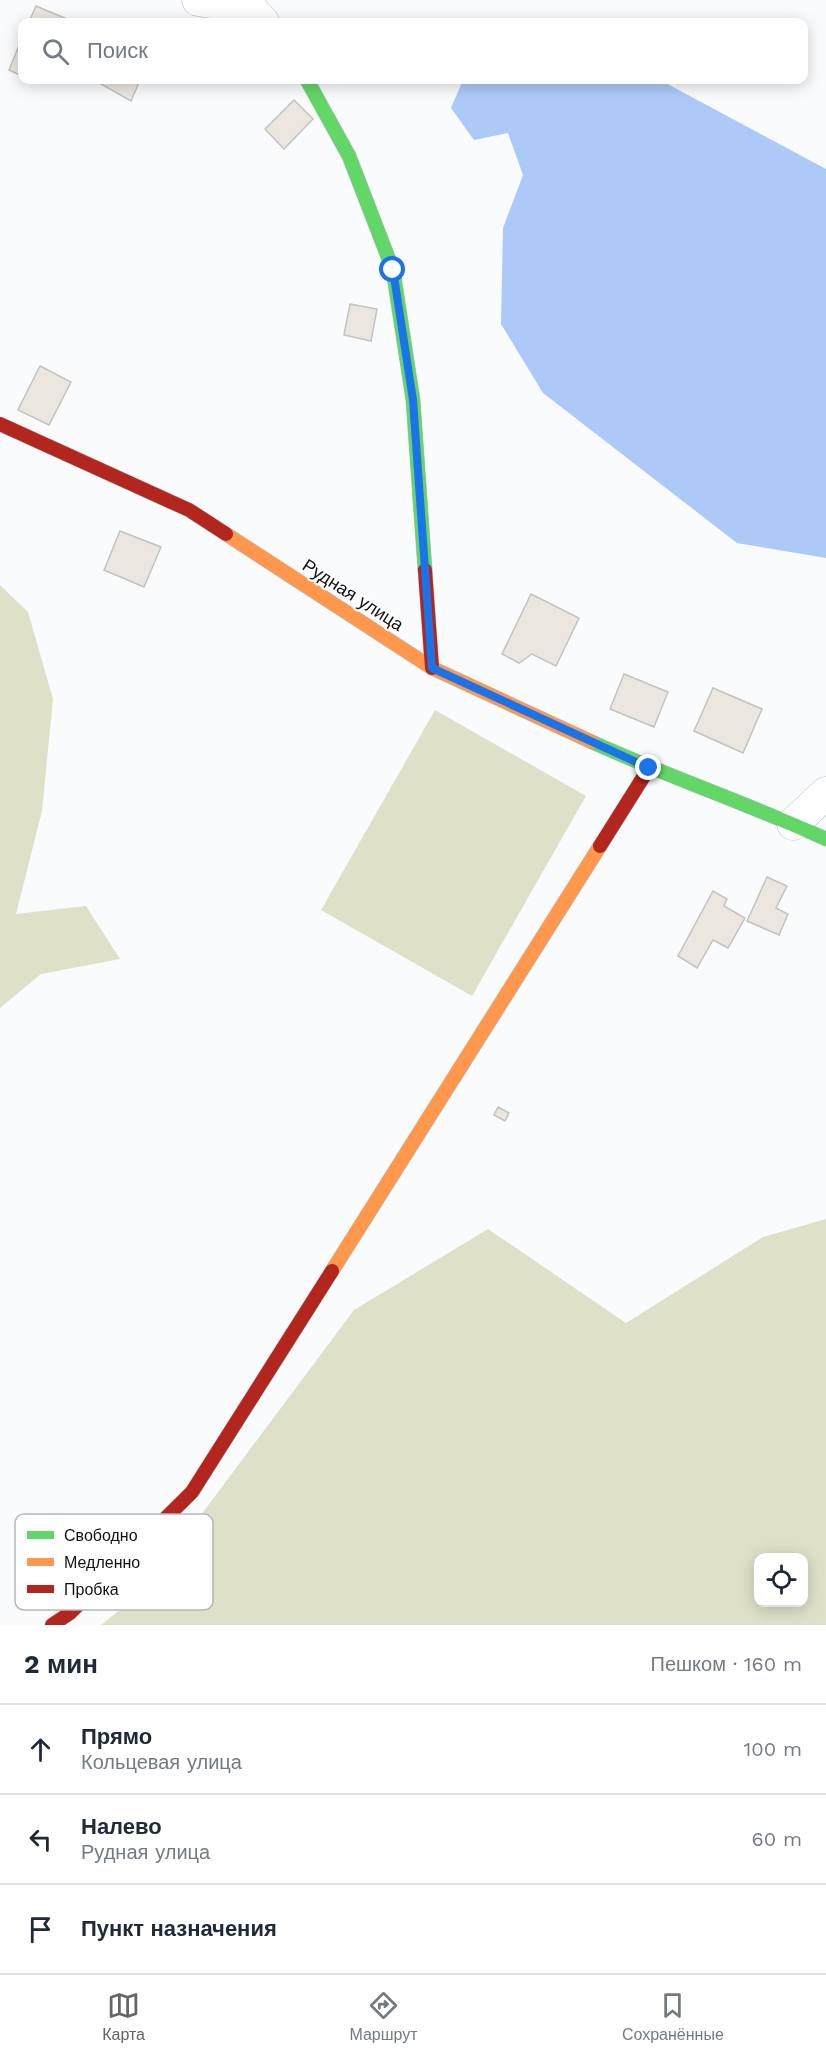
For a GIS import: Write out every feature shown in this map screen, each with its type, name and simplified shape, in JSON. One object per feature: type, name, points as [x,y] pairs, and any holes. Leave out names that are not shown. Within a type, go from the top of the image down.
[{"type":"street","points":[[198,0],[250,8],[259,18]]},
{"type":"street","points":[[309,84],[349,156],[393,270],[413,400],[432,668]]},
{"type":"street","name":"Рудная улица","points":[[0,424],[189,510],[432,668],[649,768],[826,839]]},
{"type":"street","points":[[170,1514],[192,1492],[649,768]]},
{"type":"street","points":[[793,824],[826,793]]},
{"type":"street","points":[[52,1625],[73,1610]]},
{"type":"green space","points":[[0,585],[28,612],[53,699],[42,811],[16,914],[86,906],[120,959],[41,974],[0,1008]]},
{"type":"green space","points":[[435,710],[586,796],[472,996],[321,910]]},
{"type":"green space","points":[[826,1219],[826,1625],[101,1625],[120,1610],[213,1610],[213,1514],[202,1514],[354,1310],[488,1229],[626,1323],[763,1237]]},
{"type":"water","points":[[461,84],[667,84],[826,169],[826,558],[737,543],[543,393],[501,324],[503,228],[523,175],[508,133],[474,140],[451,108]]},
{"type":"building","points":[[36,6],[65,18],[31,18]]},
{"type":"building","points":[[18,48],[18,74],[9,70]]},
{"type":"building","points":[[101,84],[138,84],[131,101]]},
{"type":"building","points":[[294,100],[313,119],[284,149],[265,129]]},
{"type":"building","points":[[350,304],[377,309],[371,341],[344,335]]},
{"type":"building","points":[[40,366],[71,382],[49,425],[18,410]]},
{"type":"building","points":[[120,531],[161,547],[144,587],[104,570]]},
{"type":"building","points":[[531,594],[579,618],[556,666],[532,654],[519,663],[502,654]]},
{"type":"building","points":[[624,674],[668,692],[654,727],[610,709]]},
{"type":"building","points":[[713,688],[762,709],[743,753],[694,731]]},
{"type":"building","points":[[767,877],[787,886],[776,908],[788,914],[779,935],[747,921]]},
{"type":"building","points":[[713,891],[727,899],[724,906],[745,918],[728,948],[713,940],[697,968],[678,956]]},
{"type":"building","points":[[498,1107],[509,1113],[505,1121],[494,1115]]},
{"type":"traffic: fast","points":[[309,84],[349,156],[393,270],[413,400],[425,570]]},
{"type":"traffic: fast","points":[[592,742],[826,839]]},
{"type":"traffic: slow","points":[[226,534],[432,668],[592,742]]},
{"type":"traffic: slow","points":[[332,1271],[600,846]]},
{"type":"traffic: jam","points":[[0,424],[189,510],[226,534]]},
{"type":"traffic: jam","points":[[425,570],[432,668]]},
{"type":"traffic: jam","points":[[600,846],[649,768]]},
{"type":"traffic: jam","points":[[170,1514],[192,1492],[332,1271]]},
{"type":"traffic: jam","points":[[52,1625],[73,1610]]},
{"type":"route","points":[[393,270],[413,400],[432,668],[649,768]]}]
